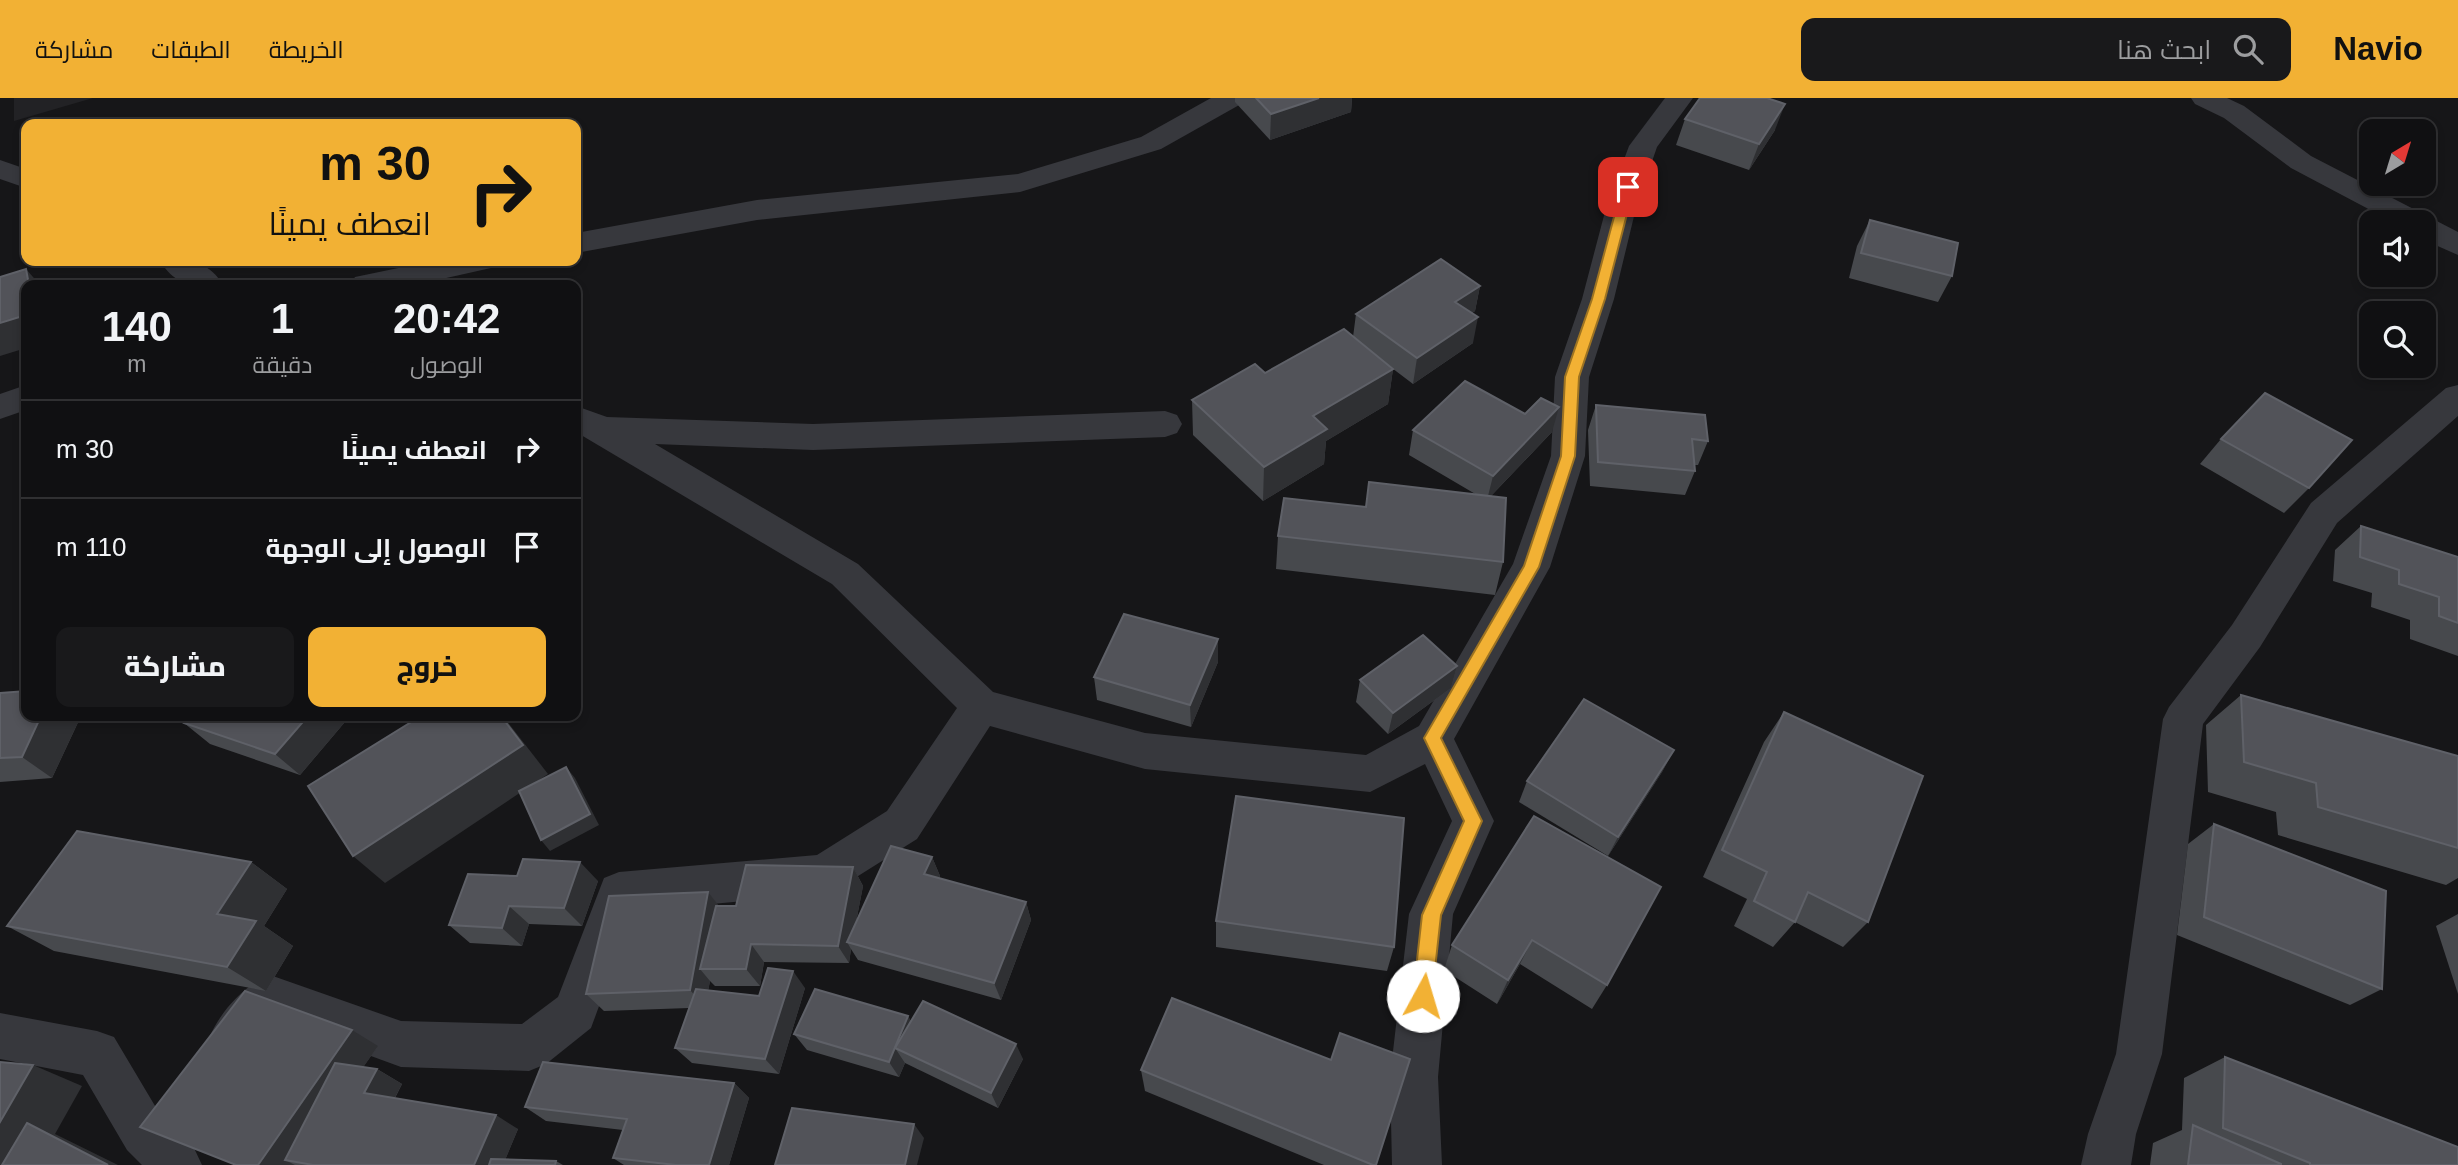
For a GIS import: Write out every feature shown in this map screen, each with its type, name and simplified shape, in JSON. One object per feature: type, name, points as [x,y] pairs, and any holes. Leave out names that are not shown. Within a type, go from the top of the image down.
[{"type":"street","points":[[581,242],[757,210],[1020,183],[1151,143],[1231,98]]},
{"type":"street","points":[[589,424],[845,574],[981,706],[1145,751],[1370,774],[1433,738],[1531,567],[1568,456],[1572,377],[1598,299],[1620,208],[1643,146],[1679,98]]},
{"type":"street","points":[[2205,98],[2234,112],[2301,162],[2393,210]]},
{"type":"street","points":[[0,169],[21,177]]},
{"type":"street","points":[[2436,233],[2458,245]]},
{"type":"street","points":[[182,266],[201,280]]},
{"type":"street","points":[[390,280],[456,266]]},
{"type":"street","points":[[2106,1165],[2112,1134],[2139,1054],[2183,719],[2246,636],[2324,513],[2458,397]]},
{"type":"street","points":[[0,408],[21,399]]},
{"type":"street","points":[[589,424],[813,437],[1165,425]]},
{"type":"street","points":[[207,1065],[270,997],[401,1044],[529,1048],[575,1012],[620,892],[824,874],[902,825],[981,706]]},
{"type":"street","points":[[1418,1165],[1414,1077],[1432,915],[1473,821],[1433,738]]},
{"type":"street","points":[[0,1036],[97,1054],[157,1118],[177,1165]]},
{"type":"shaded area","points":[[14,98],[93,98],[14,121]]},
{"type":"building","points":[[1256,98],[1319,98],[1271,114]]},
{"type":"building","points":[[1700,98],[1767,98],[1785,104],[1759,144],[1685,119]]},
{"type":"building","points":[[1870,220],[1958,243],[1952,276],[1861,253]]},
{"type":"building","points":[[1441,259],[1480,286],[1455,302],[1478,317],[1417,358],[1356,314]]},
{"type":"building","points":[[26,269],[28,280],[21,280],[21,317],[0,323],[0,277]]},
{"type":"building","points":[[1344,329],[1393,369],[1313,416],[1327,429],[1264,467],[1192,400],[1255,364],[1265,373]]},
{"type":"building","points":[[1465,381],[1525,414],[1541,398],[1559,407],[1493,476],[1413,430]]},
{"type":"building","points":[[2265,393],[2352,440],[2309,488],[2221,439]]},
{"type":"building","points":[[1596,405],[1705,415],[1708,441],[1692,439],[1695,471],[1598,462]]},
{"type":"building","points":[[1369,482],[1506,498],[1503,562],[1278,536],[1284,498],[1366,507]]},
{"type":"building","points":[[2361,526],[2458,557],[2458,623],[2439,616],[2439,597],[2399,584],[2399,570],[2360,557]]},
{"type":"building","points":[[1124,614],[1218,639],[1190,705],[1094,677]]},
{"type":"building","points":[[1423,635],[1457,666],[1393,713],[1360,680]]},
{"type":"building","points":[[21,691],[21,721],[39,721],[22,757],[0,758],[0,693]]},
{"type":"building","points":[[2241,695],[2458,756],[2458,848],[2318,807],[2316,783],[2244,762]]},
{"type":"building","points":[[1584,699],[1674,750],[1618,837],[1527,781]]},
{"type":"building","points":[[1784,712],[1923,776],[1868,922],[1808,892],[1795,922],[1754,901],[1767,872],[1722,850]]},
{"type":"building","points":[[186,721],[304,721],[275,754],[184,723]]},
{"type":"building","points":[[413,721],[505,721],[523,745],[353,856],[308,786]]},
{"type":"building","points":[[566,767],[590,814],[541,840],[519,791]]},
{"type":"building","points":[[1236,796],[1404,818],[1394,947],[1216,921]]},
{"type":"building","points":[[1534,816],[1661,887],[1607,985],[1532,940],[1508,980],[1452,945]]},
{"type":"building","points":[[2214,824],[2386,891],[2382,989],[2204,917]]},
{"type":"building","points":[[77,831],[251,862],[217,914],[256,921],[227,967],[7,926]]},
{"type":"building","points":[[891,846],[932,857],[924,874],[1026,902],[994,983],[847,942]]},
{"type":"building","points":[[523,859],[580,862],[564,908],[509,906],[502,928],[449,925],[468,874],[517,876]]},
{"type":"building","points":[[746,865],[853,867],[838,946],[751,944],[746,969],[700,969],[716,906],[736,906]]},
{"type":"building","points":[[708,892],[690,990],[586,994],[609,896]]},
{"type":"building","points":[[768,968],[793,971],[765,1059],[675,1048],[696,989],[759,996]]},
{"type":"building","points":[[815,989],[908,1016],[889,1062],[794,1034]]},
{"type":"building","points":[[245,991],[352,1030],[258,1165],[236,1165],[140,1127]]},
{"type":"building","points":[[1172,998],[1331,1060],[1340,1033],[1410,1059],[1376,1165],[1141,1070]]},
{"type":"building","points":[[923,1001],[1016,1044],[991,1093],[895,1048]]},
{"type":"building","points":[[2225,1057],[2458,1147],[2458,1165],[2310,1165],[2223,1128]]},
{"type":"building","points":[[0,1062],[33,1065],[0,1122]]},
{"type":"building","points":[[543,1062],[734,1083],[709,1165],[676,1165],[613,1158],[627,1119],[525,1107]]},
{"type":"building","points":[[335,1063],[377,1069],[364,1093],[496,1115],[474,1165],[313,1165],[285,1160]]},
{"type":"building","points":[[792,1108],[914,1124],[905,1165],[775,1165]]},
{"type":"building","points":[[27,1123],[108,1165],[2,1165]]},
{"type":"building","points":[[2193,1125],[2281,1164],[2281,1165],[2188,1165]]},
{"type":"building","points":[[491,1159],[556,1161],[555,1165],[489,1165]]},
{"type":"route","points":[[1423,996],[1432,915],[1473,821],[1433,738],[1531,567],[1568,456],[1572,377],[1598,299],[1620,208],[1628,187]]}]
